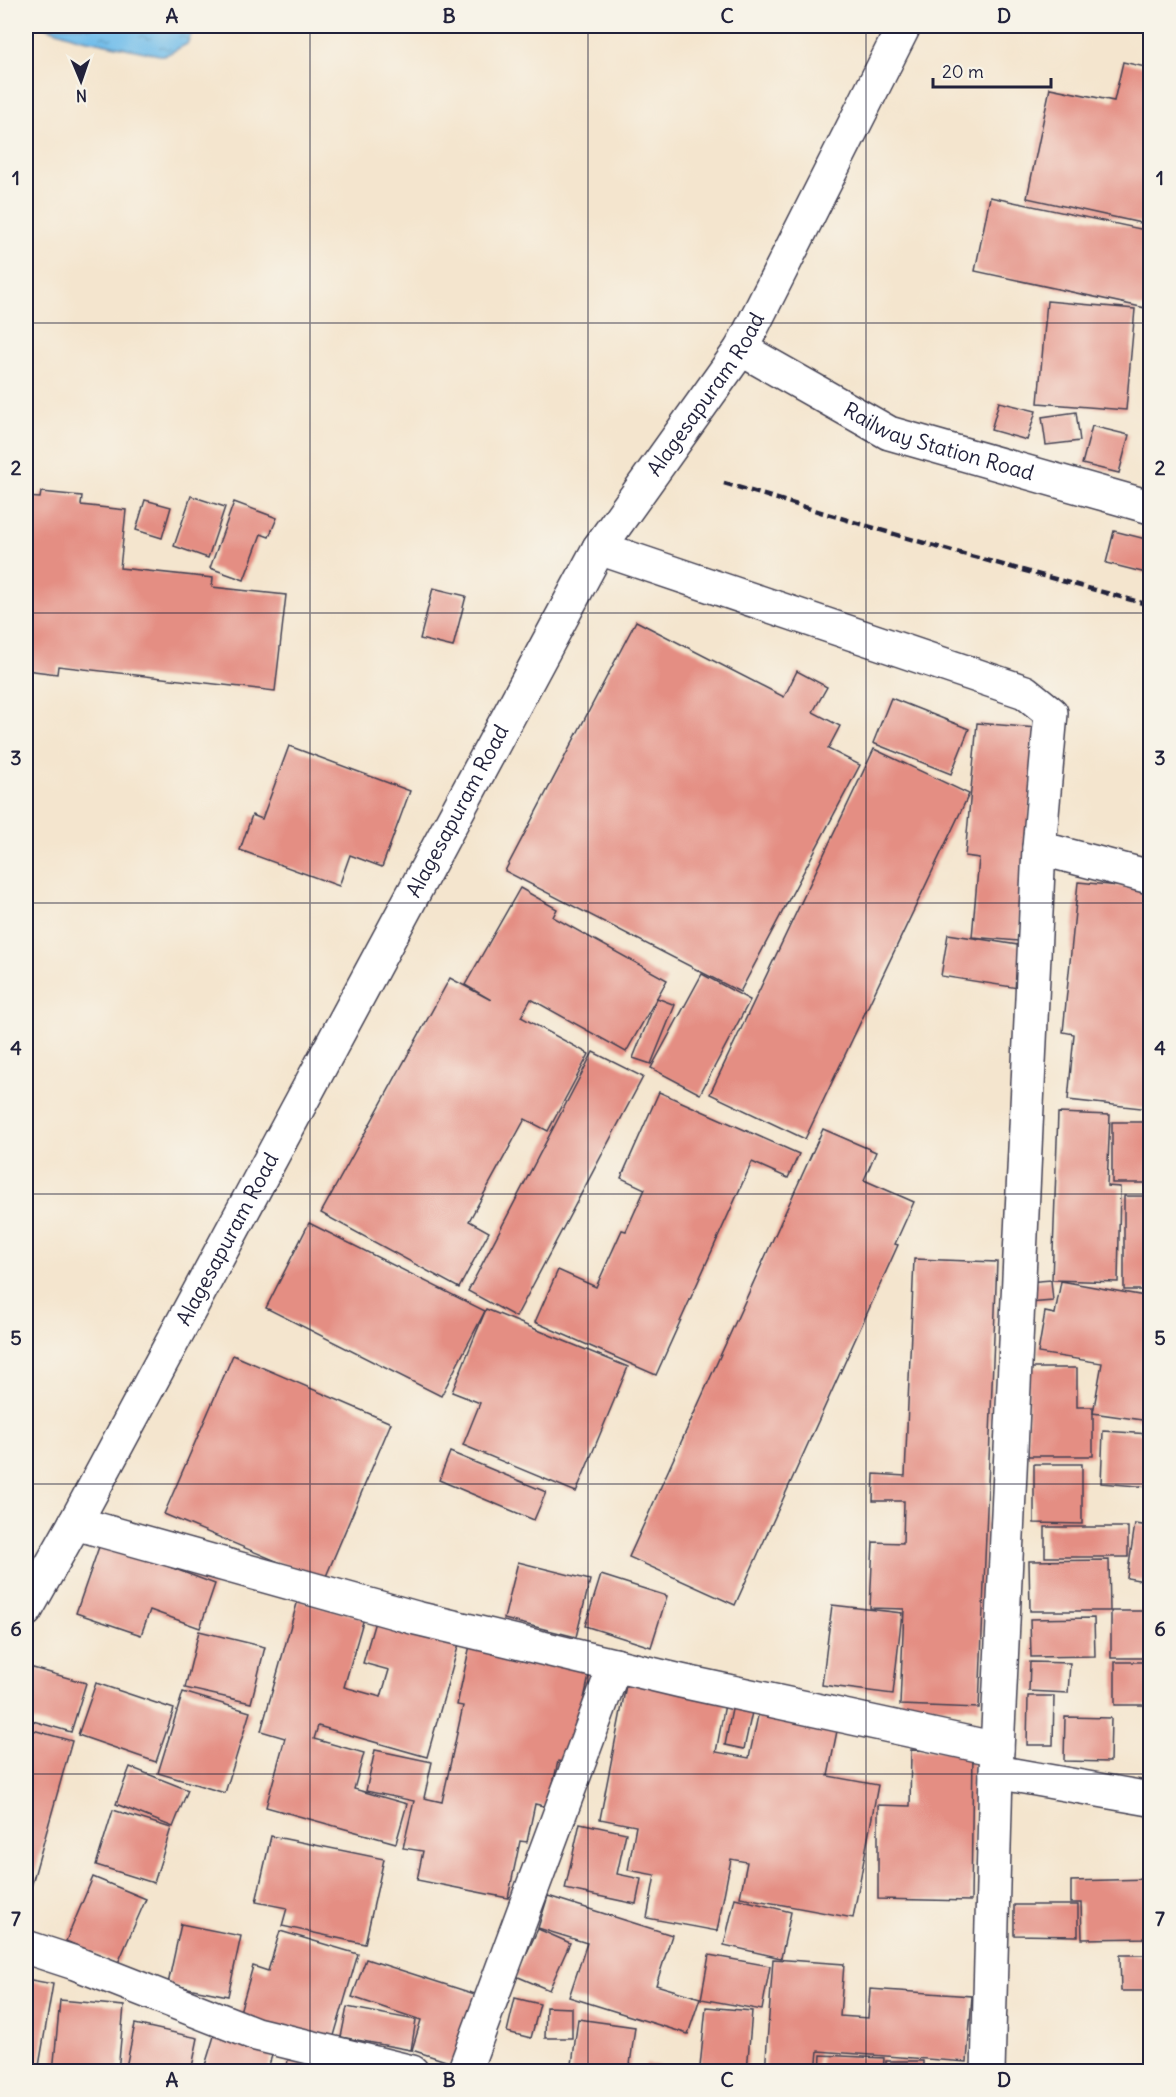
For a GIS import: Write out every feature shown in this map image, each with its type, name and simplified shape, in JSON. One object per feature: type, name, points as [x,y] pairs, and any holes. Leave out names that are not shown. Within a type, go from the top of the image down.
[{"type":"street","name":"Alagesapuram Road","points":[[26,1610],[75,1523],[599,548],[741,349],[904,26]]},
{"type":"street","name":"Railway Station Road","points":[[741,349],[889,433],[1150,507]]},
{"type":"street","points":[[599,548],[1024,692],[1051,713],[1039,848],[996,1761],[988,2072]]},
{"type":"street","points":[[1039,848],[1150,877]]},
{"type":"street","points":[[75,1523],[416,1618],[615,1665],[1150,1799]]},
{"type":"street","points":[[464,2072],[615,1665]]},
{"type":"street","points":[[26,1947],[75,1963],[256,2034],[412,2072]]},
{"type":"water","points":[[42,26],[195,26],[187,44],[164,56],[78,38]]},
{"type":"building","points":[[1123,62],[1150,68],[1150,225],[1027,198],[1050,88],[1114,101]]},
{"type":"building","points":[[990,197],[1150,231],[1150,309],[975,271]]},
{"type":"building","points":[[1047,301],[1135,309],[1126,410],[1038,403]]},
{"type":"building","points":[[999,402],[1036,411],[1027,440],[991,430]]},
{"type":"building","points":[[1076,412],[1080,441],[1046,445],[1042,417]]},
{"type":"building","points":[[1092,426],[1129,435],[1119,473],[1082,464]]},
{"type":"building","points":[[41,492],[82,496],[81,505],[126,510],[120,568],[213,578],[212,587],[286,595],[275,691],[58,666],[57,674],[26,670],[26,497],[40,498]]},
{"type":"building","points":[[191,496],[225,507],[208,558],[174,546]]},
{"type":"building","points":[[145,500],[171,507],[162,538],[136,530]]},
{"type":"building","points":[[234,502],[277,518],[269,537],[261,534],[244,580],[210,568]]},
{"type":"building","points":[[1114,531],[1150,540],[1150,574],[1106,563]]},
{"type":"building","points":[[433,588],[466,596],[453,647],[420,639]]},
{"type":"building","points":[[636,621],[784,697],[797,671],[827,687],[813,712],[840,726],[828,749],[860,765],[740,992],[505,871]]},
{"type":"building","points":[[891,698],[969,729],[951,774],[873,743]]},
{"type":"building","points":[[977,723],[1037,728],[1018,941],[972,937],[979,858],[965,856]]},
{"type":"building","points":[[289,746],[410,791],[382,867],[350,855],[339,886],[240,850],[252,815],[262,819]]},
{"type":"building","points":[[874,749],[969,794],[805,1139],[710,1094]]},
{"type":"building","points":[[1078,882],[1150,889],[1150,1109],[1068,1100],[1074,1034],[1063,1032]]},
{"type":"building","points":[[520,888],[557,909],[553,917],[667,980],[626,1052],[531,999],[521,1017],[589,1054],[548,1131],[525,1119],[469,1221],[489,1232],[459,1288],[321,1213],[450,978],[491,1000],[465,985]]},
{"type":"building","points":[[948,934],[1024,946],[1018,988],[941,976]]},
{"type":"building","points":[[702,974],[750,1000],[700,1094],[651,1068]]},
{"type":"building","points":[[657,998],[675,1005],[651,1064],[633,1058]]},
{"type":"building","points":[[593,1052],[643,1077],[516,1317],[468,1291]]},
{"type":"building","points":[[659,1092],[799,1154],[788,1178],[752,1162],[656,1375],[535,1322],[558,1270],[596,1287],[622,1230],[626,1231],[645,1189],[621,1178]]},
{"type":"building","points":[[1058,1113],[1110,1115],[1107,1186],[1120,1187],[1118,1282],[1052,1280]]},
{"type":"building","points":[[1112,1122],[1150,1122],[1150,1183],[1112,1183]]},
{"type":"building","points":[[823,1129],[876,1152],[864,1180],[914,1202],[895,1244],[898,1245],[735,1605],[629,1557]]},
{"type":"building","points":[[1124,1196],[1150,1196],[1150,1290],[1124,1290]]},
{"type":"building","points":[[309,1223],[485,1311],[441,1396],[266,1308]]},
{"type":"building","points":[[914,1259],[997,1262],[979,1708],[900,1705],[904,1609],[870,1608],[873,1542],[903,1543],[904,1501],[873,1501],[874,1474],[905,1476]]},
{"type":"building","points":[[1051,1280],[1053,1301],[1028,1303],[1027,1282]]},
{"type":"building","points":[[1061,1281],[1150,1297],[1149,1421],[1093,1413],[1102,1363],[1038,1353],[1045,1312],[1055,1314]]},
{"type":"building","points":[[486,1309],[628,1367],[576,1492],[463,1445],[480,1403],[452,1392]]},
{"type":"building","points":[[233,1355],[391,1423],[324,1581],[164,1514]]},
{"type":"building","points":[[1028,1368],[1077,1368],[1077,1407],[1093,1407],[1093,1456],[1028,1456]]},
{"type":"building","points":[[1103,1431],[1150,1434],[1150,1487],[1101,1483]]},
{"type":"building","points":[[450,1452],[546,1492],[534,1520],[439,1480]]},
{"type":"building","points":[[1034,1464],[1082,1464],[1082,1524],[1034,1523]]},
{"type":"building","points":[[1135,1524],[1150,1526],[1150,1582],[1127,1578]]},
{"type":"building","points":[[1045,1527],[1128,1527],[1128,1557],[1045,1557]]},
{"type":"building","points":[[101,1541],[215,1584],[200,1628],[150,1610],[141,1635],[76,1613]]},
{"type":"building","points":[[1109,1560],[1110,1611],[1030,1611],[1029,1561]]},
{"type":"building","points":[[518,1562],[590,1580],[576,1637],[504,1619]]},
{"type":"building","points":[[601,1575],[667,1596],[651,1647],[585,1626]]},
{"type":"building","points":[[298,1600],[364,1618],[344,1687],[381,1697],[389,1670],[363,1663],[378,1611],[462,1633],[427,1757],[318,1726],[314,1739],[364,1753],[354,1789],[407,1804],[396,1843],[266,1807],[285,1738],[261,1731]]},
{"type":"building","points":[[832,1605],[902,1613],[893,1694],[822,1685]]},
{"type":"building","points":[[1111,1611],[1150,1611],[1150,1658],[1111,1658]]},
{"type":"building","points":[[1094,1618],[1095,1656],[1031,1657],[1030,1619]]},
{"type":"building","points":[[199,1631],[265,1647],[251,1703],[185,1688]]},
{"type":"building","points":[[472,1636],[592,1662],[570,1763],[558,1761],[548,1807],[535,1804],[527,1842],[520,1841],[508,1898],[417,1880],[423,1851],[403,1848],[414,1801],[366,1791],[375,1750],[432,1762],[424,1798],[442,1802],[463,1706],[457,1705]]},
{"type":"building","points":[[1030,1662],[1070,1663],[1068,1693],[1029,1691]]},
{"type":"building","points":[[1115,1662],[1150,1662],[1150,1705],[1115,1705]]},
{"type":"building","points":[[26,1666],[86,1683],[71,1732],[26,1719]]},
{"type":"building","points":[[628,1675],[727,1694],[716,1752],[749,1758],[759,1711],[838,1726],[828,1776],[878,1785],[853,1918],[740,1897],[747,1862],[731,1859],[717,1931],[647,1918],[655,1875],[628,1870],[636,1826],[600,1819]]},
{"type":"building","points":[[96,1683],[174,1709],[156,1762],[78,1735]]},
{"type":"building","points":[[183,1692],[250,1712],[225,1793],[158,1773]]},
{"type":"building","points":[[1028,1696],[1054,1696],[1053,1745],[1027,1745]]},
{"type":"building","points":[[734,1699],[754,1703],[744,1749],[725,1745]]},
{"type":"building","points":[[1065,1717],[1111,1718],[1110,1762],[1064,1761]]},
{"type":"building","points":[[26,1728],[72,1741],[26,1905]]},
{"type":"building","points":[[911,1750],[973,1751],[971,1901],[878,1899],[878,1805],[910,1806]]},
{"type":"building","points":[[130,1767],[188,1790],[173,1827],[116,1804]]},
{"type":"building","points":[[113,1810],[171,1828],[154,1883],[96,1865]]},
{"type":"building","points":[[580,1823],[626,1833],[617,1874],[641,1879],[636,1904],[565,1889]]},
{"type":"building","points":[[271,1836],[384,1859],[365,1944],[282,1926],[287,1908],[256,1902]]},
{"type":"building","points":[[93,1877],[146,1899],[118,1963],[66,1941]]},
{"type":"building","points":[[1150,1879],[1150,1938],[1082,1939],[1081,1903],[1071,1903],[1071,1881]]},
{"type":"building","points":[[548,1896],[672,1935],[656,1985],[700,1998],[688,2034],[569,1997],[587,1943],[538,1928]]},
{"type":"building","points":[[735,1898],[791,1912],[781,1958],[724,1945]]},
{"type":"building","points":[[1014,1905],[1078,1905],[1078,1936],[1014,1935]]},
{"type":"building","points":[[181,1924],[241,1936],[228,1996],[168,1984]]},
{"type":"building","points":[[538,1929],[570,1943],[549,1990],[516,1976]]},
{"type":"building","points":[[280,1931],[358,1954],[331,2046],[238,2019],[253,1966],[268,1971]]},
{"type":"building","points":[[709,1955],[770,1966],[762,2010],[701,1999]]},
{"type":"building","points":[[1120,1955],[1150,1955],[1150,1991],[1121,1991]]},
{"type":"building","points":[[366,1959],[478,1995],[455,2064],[412,2050],[421,2020],[352,1997]]},
{"type":"building","points":[[773,1959],[844,1964],[840,2016],[868,2018],[870,1989],[972,1996],[967,2062],[818,2051],[816,2072],[765,2072]]},
{"type":"building","points":[[26,1979],[53,1984],[38,2072],[26,2072]]},
{"type":"building","points":[[515,1998],[540,2004],[531,2038],[507,2032]]},
{"type":"building","points":[[60,2000],[124,2006],[118,2072],[53,2072]]},
{"type":"building","points":[[347,2007],[416,2020],[411,2050],[341,2037]]},
{"type":"building","points":[[546,2007],[572,2008],[572,2038],[545,2038]]},
{"type":"building","points":[[706,2007],[752,2011],[747,2071],[700,2067]]},
{"type":"building","points":[[578,2019],[635,2027],[629,2072],[571,2072]]},
{"type":"building","points":[[135,2024],[198,2038],[191,2072],[125,2072]]},
{"type":"building","points":[[215,2033],[273,2052],[267,2072],[203,2072]]},
{"type":"building","points":[[289,2053],[336,2062],[335,2072],[286,2072]]},
{"type":"building","points":[[821,2055],[884,2058],[883,2072],[820,2072]]},
{"type":"building","points":[[886,2061],[923,2061],[923,2072],[886,2072]]},
{"type":"building","points":[[646,2064],[681,2070],[681,2072],[644,2072]]},
{"type":"railway","points":[[724,483],[934,546],[1150,605]]}]
